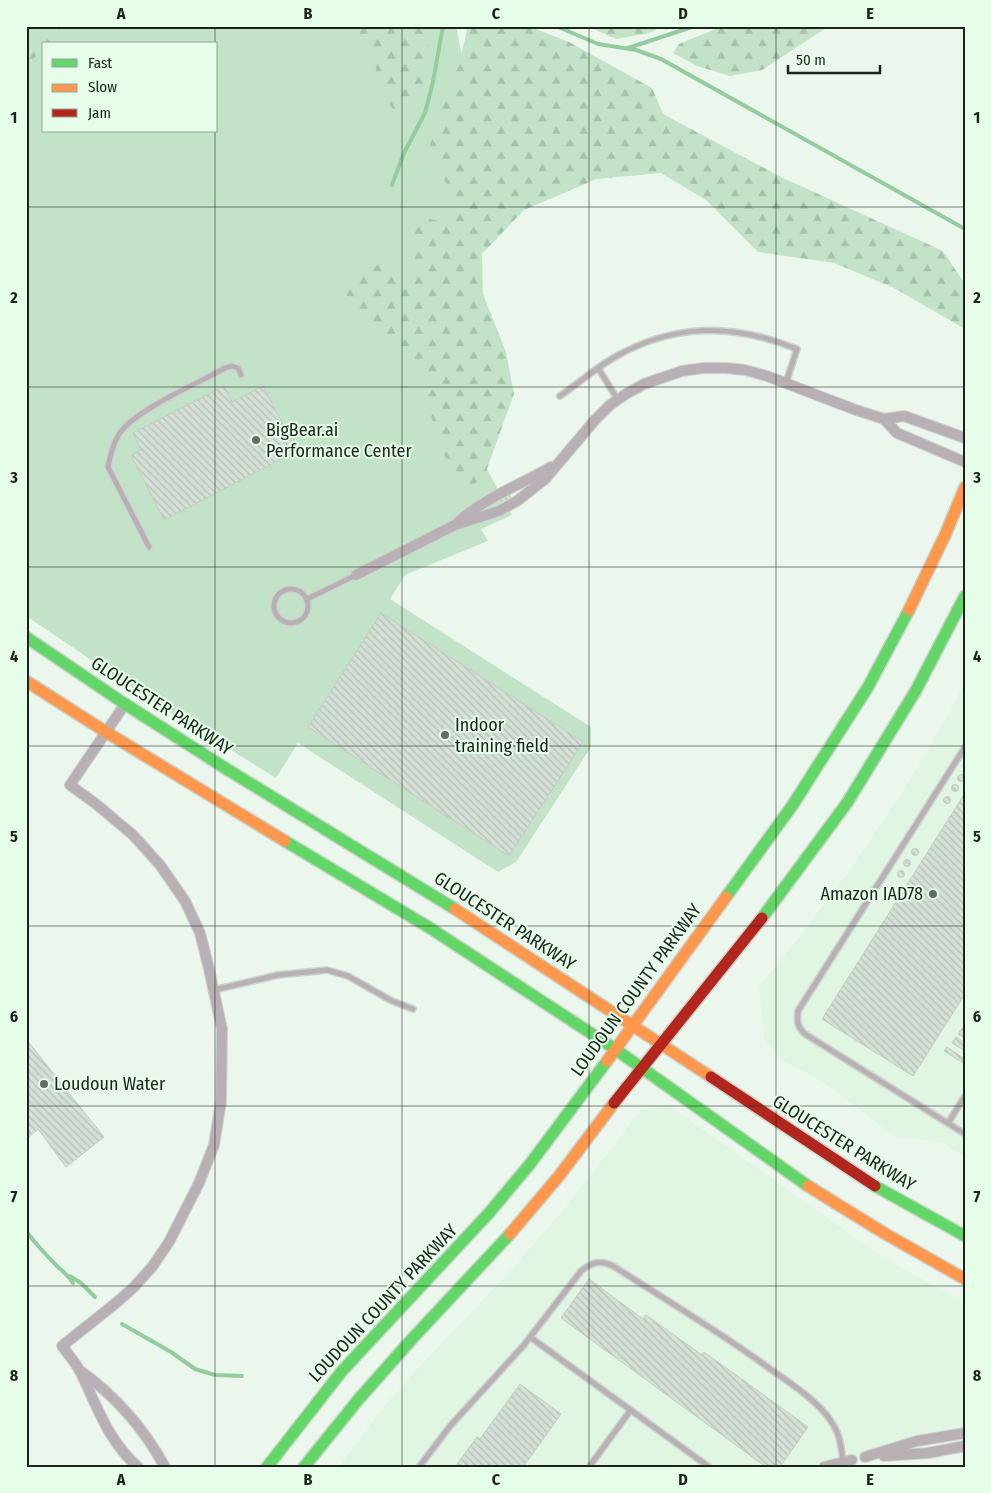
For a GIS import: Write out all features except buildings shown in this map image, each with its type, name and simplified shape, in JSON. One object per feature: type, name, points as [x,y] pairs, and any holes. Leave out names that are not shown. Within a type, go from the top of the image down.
[{"type":"main road","name":"LOUDOUN COUNTY PARKWAY","points":[[267,1467],[342,1371],[434,1273],[530,1164],[792,806],[868,687],[907,615],[946,533],[965,487]]},
{"type":"main road","points":[[304,1467],[394,1360],[559,1176],[660,1044],[676,1027],[783,891],[847,803],[915,692],[965,596]]},
{"type":"main road","name":"GLOUCESTER PARKWAY","points":[[26,637],[125,704],[225,768],[466,915],[868,1182],[965,1236]]},
{"type":"main road","points":[[26,681],[106,732],[430,928],[615,1049],[804,1184],[884,1233],[965,1279]]},
{"type":"street","points":[[356,575],[455,525],[499,511],[517,502],[545,479],[595,420],[618,400],[644,384],[660,377],[704,368],[745,370],[884,419],[898,432],[965,462]]},
{"type":"street","points":[[884,419],[904,416],[965,438]]},
{"type":"street","points":[[455,525],[472,510],[489,499],[558,463]]},
{"type":"street","points":[[125,704],[70,785],[133,835],[160,865],[185,901],[200,933],[222,1029],[221,1102],[214,1146],[199,1183],[169,1242],[152,1267],[116,1303],[62,1346],[79,1370],[104,1424],[128,1458],[138,1467]]},
{"type":"street","points":[[79,1370],[100,1384],[121,1404],[146,1435],[165,1467]]},
{"type":"street","points":[[965,1433],[917,1441],[866,1457],[928,1453],[965,1446]]},
{"type":"street","points":[[824,1467],[848,1461]]},
{"type":"lane","points":[[560,396],[612,359],[641,344],[662,336],[686,331],[742,333],[775,340],[796,348],[786,384]]},
{"type":"lane","points":[[149,547],[108,467],[110,455],[119,434],[135,418],[166,399],[225,368],[232,366],[238,368],[241,375]]},
{"type":"lane","points":[[598,368],[618,400]]},
{"type":"lane","points":[[307,599],[356,575]]},
{"type":"lane","points":[[284,590],[298,590],[307,599],[308,611],[301,621],[288,624],[280,621],[276,616],[273,607],[274,601],[284,590]]},
{"type":"lane","points":[[965,747],[798,1011],[797,1020],[798,1027],[805,1034],[965,1134]]},
{"type":"lane","points":[[214,990],[278,976],[327,970],[348,976],[392,1001],[414,1009]]},
{"type":"lane","points":[[948,1123],[965,1096]]},
{"type":"lane","points":[[419,1467],[452,1425],[530,1337],[581,1271],[596,1262],[604,1262],[680,1308],[798,1389],[825,1415],[837,1432],[848,1461]]},
{"type":"lane","points":[[530,1337],[708,1467]]},
{"type":"lane","points":[[589,1467],[630,1411]]},
{"type":"shaded area","points":[[965,683],[965,1157],[943,1143],[913,1138],[896,1138],[836,1091],[782,1060],[764,1040],[759,986],[794,944],[849,871],[928,750]]},
{"type":"shaded area","points":[[668,1105],[884,1258],[965,1303],[965,1437],[838,1462],[824,1467],[338,1467],[384,1406],[513,1268],[552,1223],[641,1109]]},
{"type":"green space","name":"BigBear.ai Performance Center","points":[[26,26],[456,26],[475,120],[483,462],[512,515],[481,529],[488,541],[405,575],[390,599],[591,727],[591,747],[516,862],[498,872],[298,743],[276,778],[157,704],[26,616]]},
{"type":"green space","points":[[44,26],[63,26],[49,42],[42,42],[42,49],[26,67],[26,47]]},
{"type":"green space","points":[[355,26],[428,26],[430,63],[422,98],[399,117],[380,92],[374,58]]},
{"type":"green space","points":[[468,26],[528,26],[569,42],[652,88],[663,114],[781,177],[943,251],[965,284],[965,329],[894,288],[834,263],[758,252],[706,200],[661,173],[597,179],[524,210],[482,254],[483,294],[506,352],[514,394],[484,477],[465,490],[437,443],[422,371],[386,335],[348,307],[346,280],[385,261],[407,279],[416,276],[412,231],[415,215],[435,220],[453,221],[455,195],[440,174],[430,146],[441,104],[459,65]]},
{"type":"green space","points":[[587,26],[663,26],[649,33],[616,39]]},
{"type":"green space","points":[[723,26],[829,26],[762,70],[730,76],[697,66],[673,53],[679,44]]},
{"type":"waterway","points":[[392,185],[404,153],[425,113],[433,82],[443,26]]},
{"type":"waterway","points":[[556,26],[598,44],[636,50],[661,59],[965,229]]},
{"type":"waterway","points":[[628,48],[695,26]]},
{"type":"waterway","points":[[26,1231],[73,1283]]},
{"type":"waterway","points":[[70,1276],[81,1283],[95,1297]]},
{"type":"waterway","points":[[122,1324],[171,1352],[195,1369],[215,1375],[242,1376]]},
{"type":"traffic: fast","points":[[762,918],[847,803],[915,692],[965,596]]},
{"type":"traffic: fast","points":[[726,897],[792,806],[868,687],[909,610]]},
{"type":"traffic: fast","points":[[26,637],[125,704],[225,768],[455,909]]},
{"type":"traffic: fast","points":[[285,841],[430,928],[615,1049],[808,1186]]},
{"type":"traffic: fast","points":[[267,1467],[342,1371],[489,1213],[530,1164],[607,1061]]},
{"type":"traffic: fast","points":[[875,1186],[965,1236]]},
{"type":"traffic: fast","points":[[304,1467],[358,1400],[510,1234]]},
{"type":"traffic: slow","points":[[909,610],[946,533],[965,487]]},
{"type":"traffic: slow","points":[[26,681],[285,841]]},
{"type":"traffic: slow","points":[[607,1061],[726,897]]},
{"type":"traffic: slow","points":[[455,909],[711,1077]]},
{"type":"traffic: slow","points":[[510,1234],[559,1176],[614,1103]]},
{"type":"traffic: slow","points":[[808,1186],[884,1233],[965,1279]]},
{"type":"traffic: jam","points":[[614,1103],[762,918]]},
{"type":"traffic: jam","points":[[711,1077],[875,1186]]},
{"type":"place","name":"BigBear.ai Performance Center","points":[[256,440]]},
{"type":"place","name":"Indoor training field","points":[[445,735]]},
{"type":"place","name":"Amazon IAD78","points":[[933,894]]},
{"type":"place","name":"Loudoun Water","points":[[44,1084]]}]
